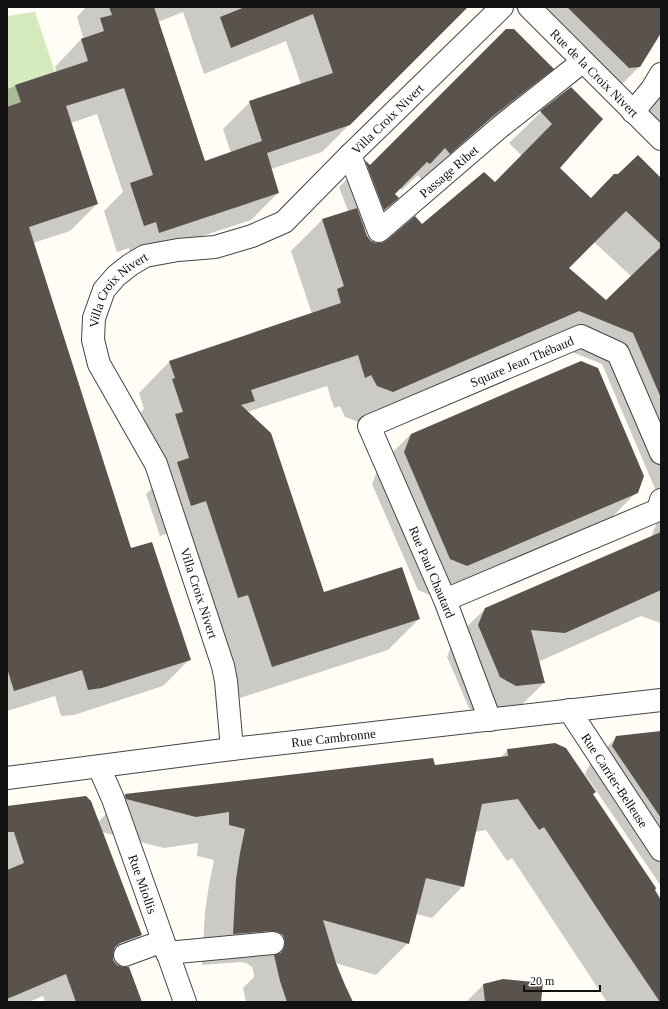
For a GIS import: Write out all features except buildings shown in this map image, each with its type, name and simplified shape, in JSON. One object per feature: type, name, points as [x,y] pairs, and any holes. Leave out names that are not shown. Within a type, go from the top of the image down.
[{"type":"street","name":"Villa Croix Nivert","points":[[232,749],[226,681],[223,666],[156,464],[100,364],[93,340],[94,318],[104,290],[116,276],[145,256],[178,250],[216,247],[252,236],[284,222],[350,155],[502,7]]},
{"type":"street","name":"Rue de la Croix Nivert","points":[[529,7],[582,62],[661,139]]},
{"type":"street","name":"Passage Ribet","points":[[350,155],[379,231],[500,126],[582,62]]},
{"type":"street","points":[[633,112],[652,89],[661,74]]},
{"type":"street","name":"Square Jean Thébaud","points":[[369,426],[581,336],[618,353],[661,453]]},
{"type":"street","name":"Rue Paul Chautard","points":[[369,426],[445,600],[490,720]]},
{"type":"street","points":[[445,600],[658,510],[661,500]]},
{"type":"street","name":"Rue Cambronne","points":[[7,778],[232,749],[661,700]]},
{"type":"street","name":"Rue Carrier-Belleuse","points":[[569,710],[661,850]]},
{"type":"street","name":"Rue Miollis","points":[[99,767],[113,799],[185,1002]]},
{"type":"street","points":[[125,955],[165,947],[273,943]]},
{"type":"green space","points":[[35,12],[55,72],[21,102],[7,107],[7,16]]}]
